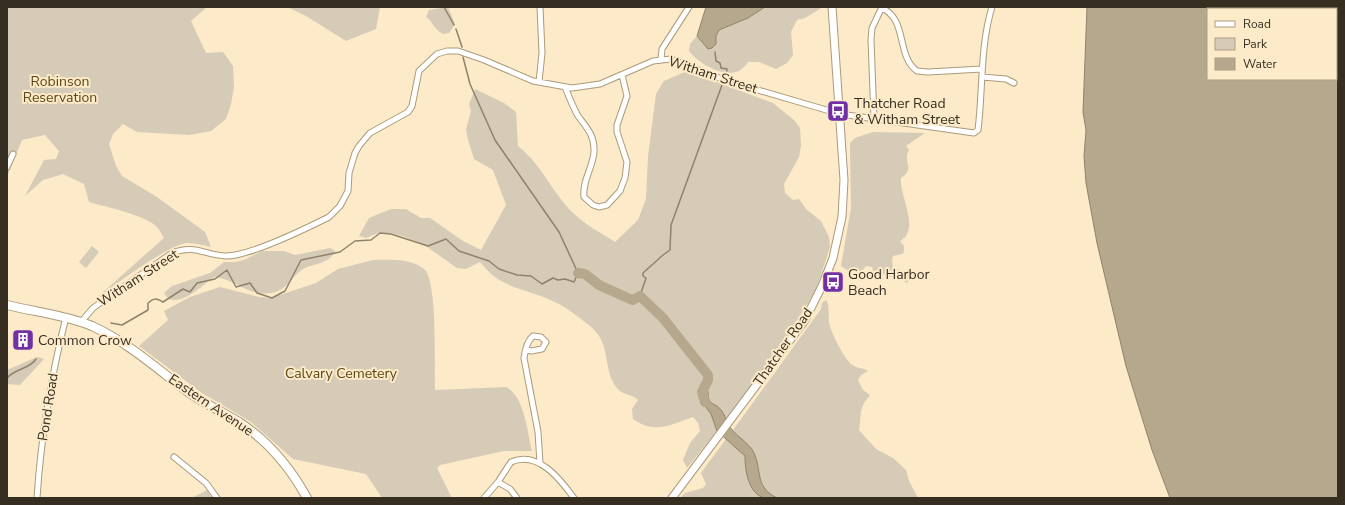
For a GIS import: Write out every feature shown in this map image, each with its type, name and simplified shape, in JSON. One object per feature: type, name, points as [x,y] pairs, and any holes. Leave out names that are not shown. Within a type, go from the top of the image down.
[{"type":"main road","name":"Thatcher Road","points":[[672,498],[805,320],[828,272],[838,239],[844,195],[832,7]]},
{"type":"main road","name":"Eastern Avenue","points":[[7,305],[66,317],[81,322],[108,334],[136,350],[185,390],[252,431],[282,460],[297,480],[307,498]]},
{"type":"street","points":[[539,82],[542,53],[540,7]]},
{"type":"street","points":[[661,59],[662,49],[689,7]]},
{"type":"street","points":[[874,119],[871,40],[872,28],[882,7],[889,11],[894,19],[900,30],[907,59],[917,71],[982,70]]},
{"type":"street","name":"Witham Street","points":[[81,322],[93,308],[172,252],[184,248],[227,256],[245,253],[329,217],[344,199],[348,191],[353,158],[359,146],[370,133],[408,112],[412,106],[419,71],[436,54],[446,51],[458,51],[539,82],[566,87],[585,87],[600,84],[661,59],[670,59],[727,81],[832,110],[840,114],[974,133],[978,130],[982,70],[992,7]]},
{"type":"street","points":[[566,87],[578,115],[591,133],[594,141],[592,164],[585,182],[584,196],[593,205],[599,207],[607,205],[620,191],[625,178],[627,162],[617,132],[617,125],[627,96],[622,75]]},
{"type":"street","points":[[982,77],[1006,79],[1014,82]]},
{"type":"street","points":[[7,168],[13,154]]},
{"type":"street","name":"Pond Road","points":[[37,498],[40,459],[47,411],[56,356],[66,317]]},
{"type":"street","points":[[526,350],[524,363],[538,432],[540,463]]},
{"type":"street","points":[[174,457],[206,483],[217,498]]},
{"type":"street","points":[[484,498],[498,482],[511,462],[522,459],[540,463],[558,478],[574,498]]},
{"type":"street","points":[[498,482],[510,489],[517,498]]},
{"type":"green space","name":"Robinson Reservation","points":[[7,7],[207,7],[191,21],[206,53],[223,52],[233,66],[234,87],[231,104],[226,119],[211,131],[189,135],[137,132],[123,124],[113,134],[109,144],[116,166],[122,176],[157,197],[205,232],[211,247],[190,243],[178,245],[139,268],[93,301],[164,238],[157,227],[144,219],[89,202],[84,184],[63,174],[43,180],[25,196],[44,160],[56,159],[59,151],[45,135],[22,140],[7,177]]},
{"type":"green space","points":[[287,7],[380,7],[376,29],[346,41],[306,16]]},
{"type":"green space","points":[[448,7],[455,24],[449,33],[443,34],[437,30],[426,17],[429,10]]},
{"type":"green space","points":[[765,7],[823,7],[805,18],[797,20],[791,32],[793,55],[787,63],[776,69],[759,62],[748,62],[739,71],[726,73],[711,68],[698,60],[689,51],[690,44],[697,36],[703,44],[716,44],[716,36],[719,30],[748,18]]},
{"type":"green space","points":[[687,71],[773,103],[794,120],[800,128],[801,146],[799,157],[784,184],[785,193],[793,200],[799,199],[806,209],[821,221],[829,237],[830,247],[816,290],[779,349],[726,419],[722,412],[708,399],[699,398],[711,414],[717,431],[687,468],[683,460],[690,443],[700,431],[698,423],[693,417],[671,425],[656,427],[641,424],[633,419],[632,409],[638,400],[618,390],[609,372],[604,348],[597,333],[573,313],[548,299],[509,285],[491,274],[480,262],[466,269],[457,268],[423,244],[403,236],[391,233],[378,233],[366,238],[359,236],[369,218],[391,209],[406,209],[421,218],[430,218],[463,241],[481,250],[506,205],[493,170],[474,159],[468,140],[466,129],[471,111],[469,104],[475,89],[504,103],[516,112],[518,146],[533,161],[558,196],[572,212],[587,224],[615,242],[638,220],[646,199],[648,157],[656,94],[664,81]]},
{"type":"green space","points":[[873,132],[925,133],[906,146],[909,150],[907,154],[908,171],[901,178],[901,185],[908,212],[909,229],[906,236],[900,241],[904,246],[904,252],[893,256],[892,261],[893,268],[900,270],[910,278],[907,283],[882,273],[871,276],[873,270],[872,267],[866,266],[857,277],[841,266],[851,208],[850,143],[855,138]]},
{"type":"green space","points":[[92,246],[99,252],[86,268],[79,262]]},
{"type":"green space","points":[[330,248],[335,251],[330,258],[303,269],[295,275],[286,286],[278,291],[260,293],[230,281],[214,277],[189,296],[181,299],[174,300],[169,298],[164,293],[172,286],[210,273],[224,262],[244,260],[262,251],[284,251],[295,255]]},
{"type":"green space","name":"Calvary Cemetery","points":[[373,260],[406,261],[418,265],[424,269],[428,276],[433,307],[435,390],[506,387],[517,398],[524,415],[532,451],[504,451],[440,465],[437,468],[452,498],[382,498],[366,474],[293,459],[251,422],[202,393],[139,346],[168,320],[164,311],[190,297],[220,287],[259,297],[271,298],[316,283],[338,269]]},
{"type":"green space","points":[[826,300],[830,326],[841,350],[853,366],[868,371],[861,375],[858,380],[863,390],[870,395],[864,403],[861,411],[859,430],[876,449],[893,458],[906,470],[909,481],[918,498],[777,498],[770,494],[762,484],[752,449],[733,430],[821,309],[822,303]]},
{"type":"green space","points":[[37,357],[44,359],[20,385],[7,384],[7,370]]},
{"type":"green space","points":[[726,439],[745,456],[749,480],[758,494],[763,498],[680,498],[685,493],[703,488],[706,484],[701,473]]},
{"type":"green space","points":[[207,490],[212,498],[192,498]]},
{"type":"water","points":[[706,7],[765,7],[748,18],[719,30],[716,36],[716,44],[712,48],[708,49],[697,36]]},
{"type":"water","points":[[1087,7],[1338,7],[1338,498],[1170,498],[1152,450],[1126,366],[1097,243],[1086,183],[1084,156],[1086,130],[1083,112]]},
{"type":"water","points":[[703,388],[708,391],[710,402],[718,407],[722,412],[731,429],[751,448],[755,455],[761,482],[764,488],[777,498],[764,498],[754,491],[748,480],[745,456],[717,431],[711,414],[699,398]]},
{"type":"waterway","points":[[444,7],[454,25]]},
{"type":"waterway","points":[[456,29],[462,47]]},
{"type":"waterway","points":[[715,52],[716,61],[720,63],[721,68],[727,69],[726,77]]},
{"type":"waterway","points":[[111,323],[122,325],[148,310],[148,303],[152,300],[157,299],[163,302],[183,289],[190,292],[197,283],[215,279],[227,270],[236,287],[250,283],[257,293],[272,298],[285,291],[301,260],[340,252],[355,241],[371,240],[380,233],[391,234],[428,246],[446,239],[459,251],[489,261],[499,269],[517,275],[531,276],[542,284],[553,278],[558,280],[565,279],[574,282],[578,273],[559,232],[495,140],[470,84],[463,57]]},
{"type":"waterway","points":[[640,296],[646,278],[643,276],[643,273],[670,250],[671,225],[722,85]]},
{"type":"waterway","points":[[578,273],[585,274],[599,285],[630,299],[633,300],[640,296],[663,318],[708,375],[708,380],[702,392],[705,402]]},
{"type":"waterway","points":[[7,378],[30,365],[36,359]]},
{"type":"place","name":"Thatcher Road & Witham Street","points":[[838,111]]},
{"type":"place","name":"Good Harbor Beach","points":[[833,282]]},
{"type":"place","name":"Common Crow","points":[[23,340]]}]
